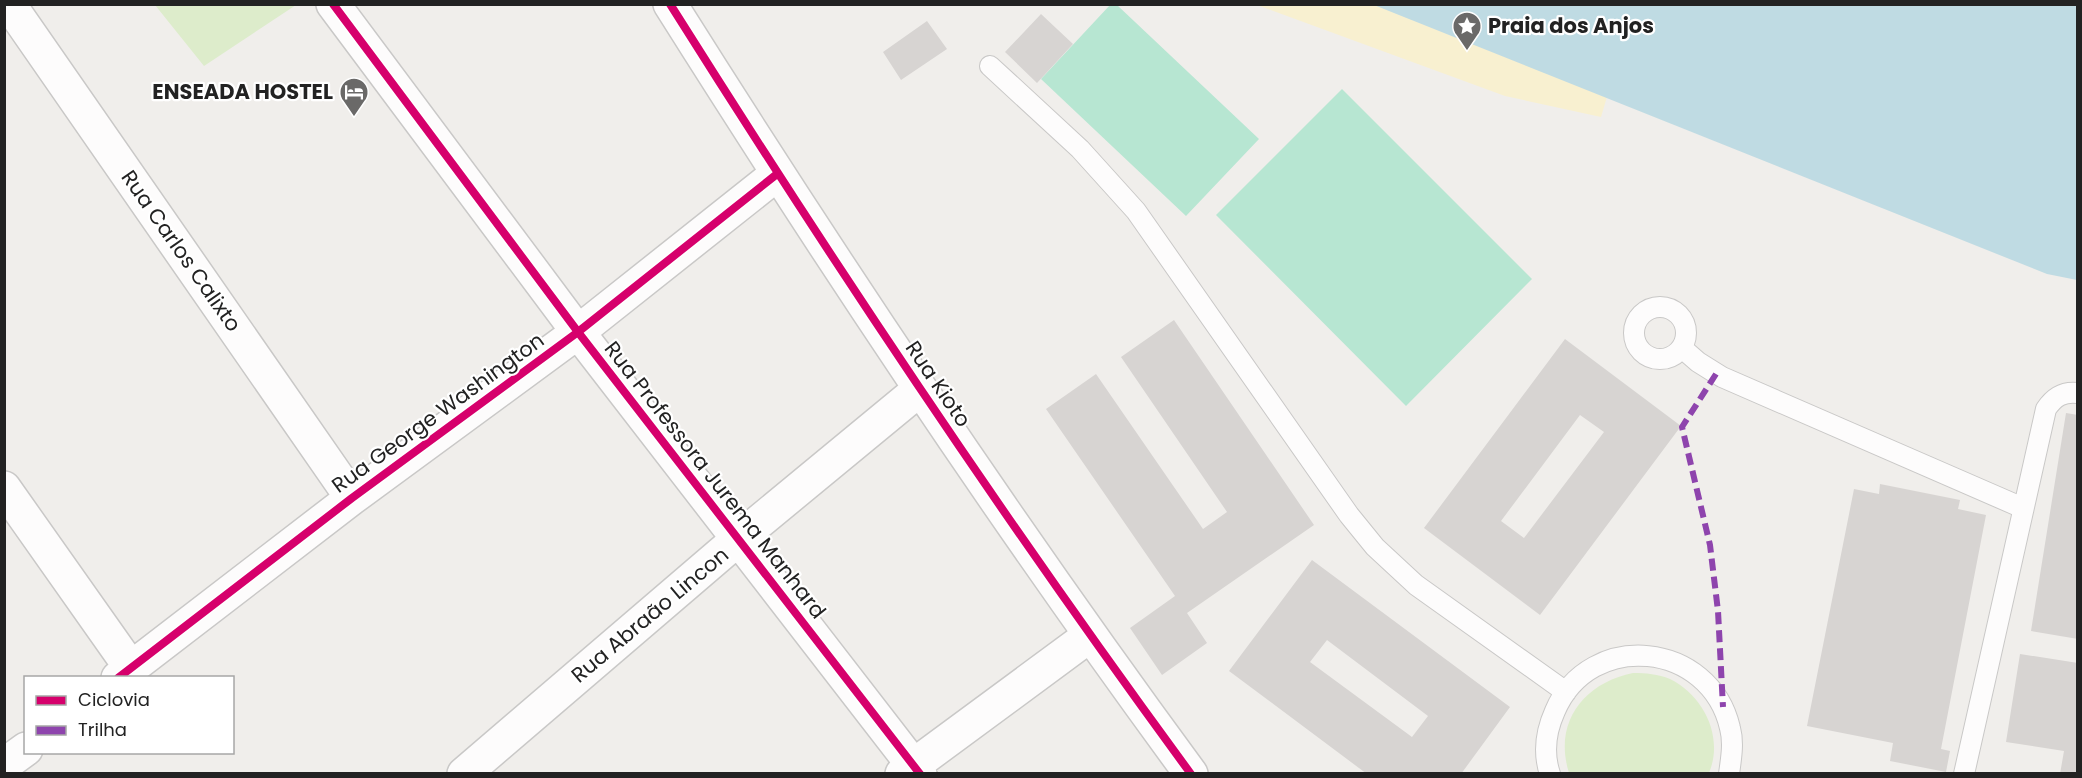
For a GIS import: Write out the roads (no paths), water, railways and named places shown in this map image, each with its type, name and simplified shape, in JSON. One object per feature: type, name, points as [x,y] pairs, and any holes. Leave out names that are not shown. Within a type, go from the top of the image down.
[{"type":"street","name":"Rua Carlos Calixto","points":[[9,4],[352,498]]},
{"type":"street","name":"Rua Professora Jurema Manhard","points":[[333,4],[578,332],[912,771]]},
{"type":"street","name":"Rua Kioto","points":[[670,4],[777,174],[920,389],[1089,636],[1191,774]]},
{"type":"street","name":"Rua George Washington","points":[[125,673],[352,498],[578,332],[777,174]]},
{"type":"street","name":"Rua Abraão Lincon","points":[[464,774],[737,540],[920,389]]},
{"type":"street","points":[[4,488],[125,673]]},
{"type":"street","points":[[912,771],[1089,636]]},
{"type":"street","points":[[4,765],[24,750]]},
{"type":"lane","points":[[990,66],[1080,149],[1136,211],[1349,515],[1375,547],[1416,585],[1566,692]]},
{"type":"lane","points":[[1682,348],[1698,363],[1722,377],[2023,508]]},
{"type":"lane","points":[[1964,774],[2046,409],[2057,396],[2065,393],[2078,393]]},
{"type":"lane","points":[[1550,774],[1546,745],[1550,722],[1559,702],[1572,684],[1589,670],[1610,660],[1632,655],[1654,656],[1676,662],[1695,674],[1711,689],[1723,708],[1731,729],[1732,751],[1729,774]]},
{"type":"water","points":[[1374,5],[2077,5],[2077,280],[2047,274]]},
{"type":"place","name":"Praia dos Anjos","points":[[1467,52]]},
{"type":"place","name":"ENSEADA HOSTEL","points":[[354,118]]}]
